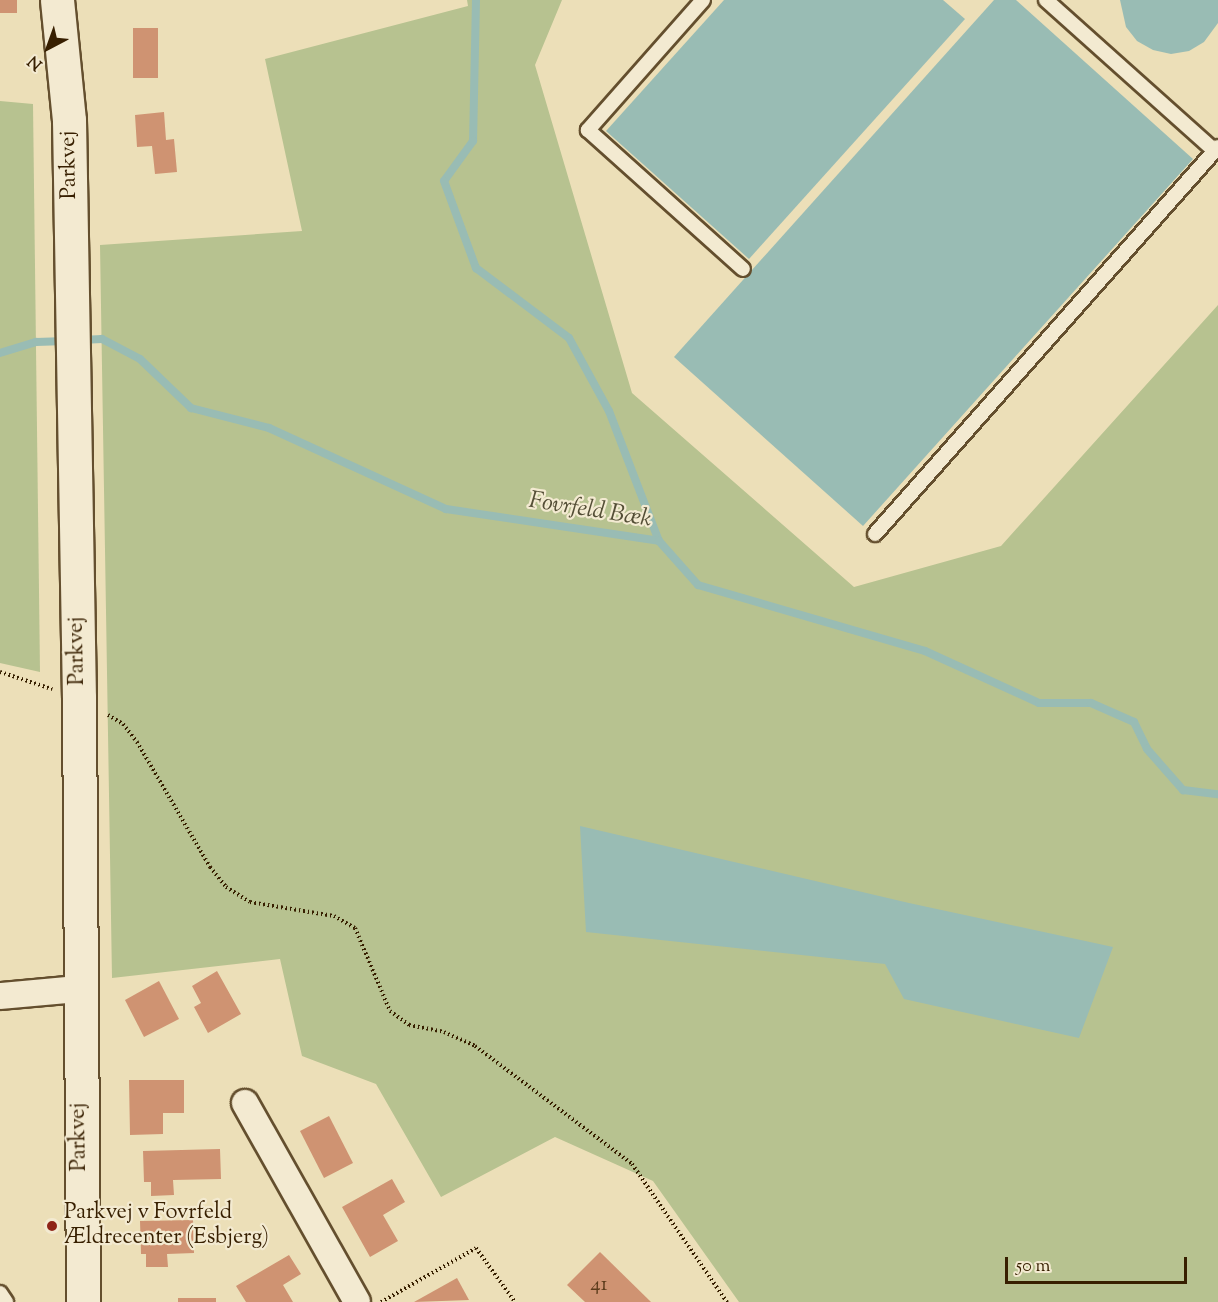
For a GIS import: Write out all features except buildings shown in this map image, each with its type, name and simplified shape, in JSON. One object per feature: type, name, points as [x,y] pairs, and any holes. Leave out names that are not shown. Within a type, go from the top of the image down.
[{"type":"street","name":"Parkvej","points":[[57,0],[69,120],[79,698],[78,989],[83,1302]]},
{"type":"street","points":[[0,996],[78,989]]},
{"type":"street","points":[[245,1103],[357,1302]]},
{"type":"lane","points":[[703,0],[588,130],[742,269]]},
{"type":"lane","points":[[875,534],[1217,149],[1046,0]]},
{"type":"lane","points":[[0,1293],[6,1302]]},
{"type":"path","points":[[0,672],[79,698],[123,724],[137,742],[210,867],[226,886],[250,902],[334,916],[355,928],[390,1011],[409,1025],[444,1032],[475,1046],[632,1164],[727,1302]]},
{"type":"path","points":[[381,1302],[476,1248],[515,1302]]},
{"type":"green space","points":[[467,0],[562,0],[535,65],[632,393],[854,587],[1001,546],[1218,305],[1218,1302],[739,1302],[653,1181],[555,1137],[441,1197],[376,1084],[302,1056],[280,959],[112,978],[100,245],[302,231],[265,59],[468,6]]},
{"type":"green space","points":[[0,101],[33,104],[40,672],[0,663]]},
{"type":"water","points":[[724,0],[943,0],[965,19],[749,259],[606,131]]},
{"type":"water","points":[[994,0],[1016,0],[1193,159],[863,526],[674,357]]},
{"type":"water","points":[[1120,0],[1218,0],[1218,23],[1204,42],[1189,51],[1171,54],[1153,50],[1137,41],[1126,27]]},
{"type":"water","points":[[580,826],[909,903],[1113,947],[1079,1038],[904,999],[885,964],[586,932]]},
{"type":"waterway","points":[[476,0],[473,141],[444,181],[476,268],[569,338],[609,411],[659,541]]},
{"type":"waterway","name":"Fovrfeld Bæk","points":[[81,340],[102,339],[140,359],[191,408],[269,428],[446,509],[659,541],[698,585],[925,651],[1039,703],[1091,703],[1134,722],[1147,749],[1183,790],[1218,794]]},
{"type":"waterway","points":[[0,353],[36,342],[66,341]]},
{"type":"place","name":"Parkvej v Fovrfeld Ældrecenter (Esbjerg)","points":[[52,1226]]}]
